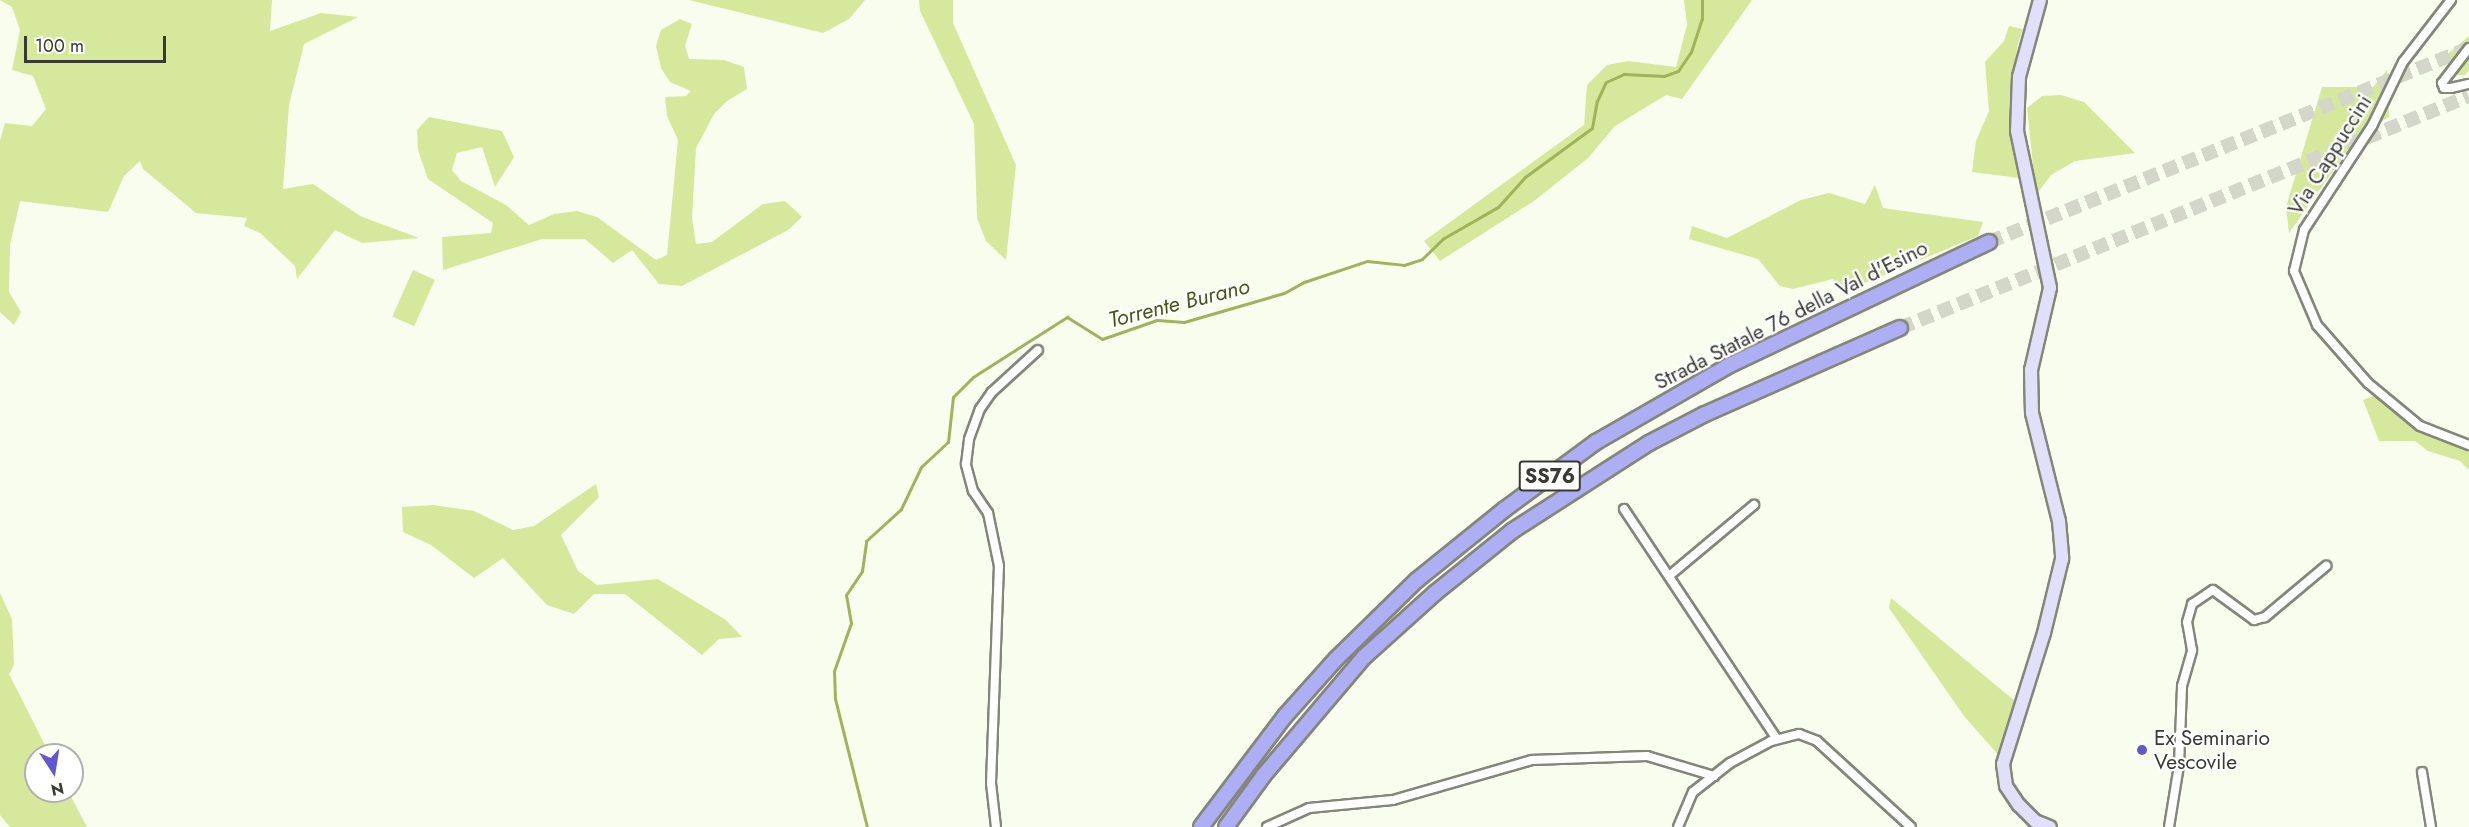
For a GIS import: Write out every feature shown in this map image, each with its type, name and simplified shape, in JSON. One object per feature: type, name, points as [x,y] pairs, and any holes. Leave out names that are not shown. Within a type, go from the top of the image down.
[{"type":"highway","name":"Strada Statale 76 della Val d'Esino","points":[[1201,827],[1285,716],[1336,659],[1417,580],[1505,509],[1596,442],[1709,376],[1989,242]]},
{"type":"highway","name":"SS76","points":[[1226,827],[1292,739],[1364,657],[1435,593],[1512,531],[1649,443],[1705,414],[1899,328]]},
{"type":"main road","points":[[2040,0],[2019,76],[2017,131],[2050,288],[2031,370],[2032,413],[2059,521],[2062,559],[2044,633],[2003,764],[2006,786],[2032,824],[2050,827]]},
{"type":"street","name":"Via Cappuccini","points":[[2451,0],[2403,62],[2372,126],[2304,230],[2294,270],[2317,325],[2368,383],[2420,426],[2469,445]]},
{"type":"street","points":[[2469,48],[2442,83],[2444,88],[2469,84]]},
{"type":"street","points":[[996,827],[991,783],[999,566],[988,513],[973,491],[966,464],[969,439],[980,409],[992,392],[1038,350]]},
{"type":"street","points":[[1669,576],[1754,505]]},
{"type":"street","points":[[1624,510],[1777,739]]},
{"type":"street","points":[[2169,827],[2179,765],[2182,686],[2192,650],[2187,622],[2192,604],[2213,590],[2254,620],[2265,617],[2326,566]]},
{"type":"street","points":[[1678,827],[1693,792],[1714,776],[1777,739],[1799,734],[1817,741],[1911,827]]},
{"type":"street","points":[[1267,827],[1309,808],[1393,800],[1532,760],[1647,756],[1714,776]]},
{"type":"street","points":[[2422,772],[2432,827]]},
{"type":"green space","points":[[0,0],[272,0],[270,31],[321,13],[358,17],[304,44],[289,105],[283,189],[313,184],[360,216],[419,238],[362,243],[335,230],[297,279],[295,266],[260,233],[244,226],[247,218],[196,213],[143,169],[140,161],[124,176],[108,212],[20,201],[10,245],[9,292],[21,312],[14,325],[0,312],[0,141],[5,123],[32,126],[46,109],[33,76],[12,70],[20,30],[12,7]]},
{"type":"green space","points":[[689,0],[865,0],[849,19],[823,33]]},
{"type":"green space","points":[[919,0],[953,0],[953,23],[1016,165],[1006,260],[986,241],[977,218],[974,124],[920,11]]},
{"type":"green space","points":[[1684,0],[1752,0],[1682,99],[1666,95],[1615,126],[1588,158],[1534,201],[1440,261],[1424,241],[1584,125],[1587,85],[1607,65],[1628,61],[1676,67],[1687,25]]},
{"type":"green space","points":[[680,19],[692,24],[685,46],[689,59],[724,60],[744,67],[747,89],[727,101],[714,114],[696,148],[692,218],[696,244],[712,242],[763,204],[785,201],[802,217],[788,230],[682,286],[659,284],[632,250],[613,263],[585,239],[542,239],[443,270],[442,237],[491,233],[493,223],[428,179],[418,150],[417,130],[429,117],[502,131],[514,157],[495,187],[482,147],[457,153],[452,170],[461,181],[506,205],[529,225],[554,214],[577,211],[597,217],[656,260],[667,255],[678,140],[667,116],[665,97],[686,96],[691,91],[670,82],[661,68],[656,46],[661,30]]},
{"type":"green space","points":[[2009,26],[2023,29],[2017,47],[2012,133],[2019,178],[1972,172],[1976,141],[1989,111],[1985,62],[2004,41]]},
{"type":"green space","points":[[2469,36],[2469,70],[2465,75],[2449,75],[2449,53]]},
{"type":"green space","points":[[2387,70],[2389,117],[2357,137],[2289,233],[2286,207],[2322,87],[2373,87]]},
{"type":"green space","points":[[2061,95],[2084,102],[2135,153],[2075,161],[2051,175],[2036,195],[2027,108],[2042,96]]},
{"type":"green space","points":[[1875,185],[1883,208],[1983,222],[1978,236],[1841,293],[1833,279],[1793,289],[1780,286],[1758,259],[1689,239],[1692,226],[1727,238],[1801,200],[1829,193],[1865,204]]},
{"type":"green space","points":[[413,270],[435,280],[414,326],[392,317]]},
{"type":"green space","points":[[2378,394],[2408,419],[2469,448],[2469,470],[2460,461],[2428,451],[2415,441],[2379,441],[2363,400]]},
{"type":"green space","points":[[596,484],[599,497],[561,535],[578,571],[597,585],[658,579],[726,620],[742,637],[719,639],[702,655],[625,594],[594,594],[574,614],[547,605],[503,558],[474,578],[431,545],[403,532],[402,507],[433,505],[474,511],[513,530],[534,526]]},
{"type":"green space","points":[[0,593],[12,619],[14,665],[9,674],[44,743],[24,743],[24,803],[74,803],[87,827],[10,827],[0,815]]},
{"type":"green space","points":[[1891,598],[2016,702],[2001,758],[1964,716],[1889,608]]},
{"type":"waterway","name":"Torrente Burano","points":[[867,827],[835,699],[834,671],[851,623],[846,595],[862,571],[866,541],[901,509],[921,467],[948,442],[953,397],[973,377],[1067,317],[1102,339],[1157,320],[1184,322],[1284,293],[1304,282],[1367,261],[1404,265],[1422,259],[1444,238],[1498,207],[1525,177],[1592,128],[1597,101],[1606,82],[1624,74],[1664,76],[1678,71],[1691,52],[1702,19],[1702,0]]},
{"type":"tunnel","points":[[1989,242],[2469,48]]},
{"type":"tunnel","points":[[1900,328],[2469,96]]},
{"type":"place","name":"Ex Seminario Vescovile","points":[[2142,750]]}]
